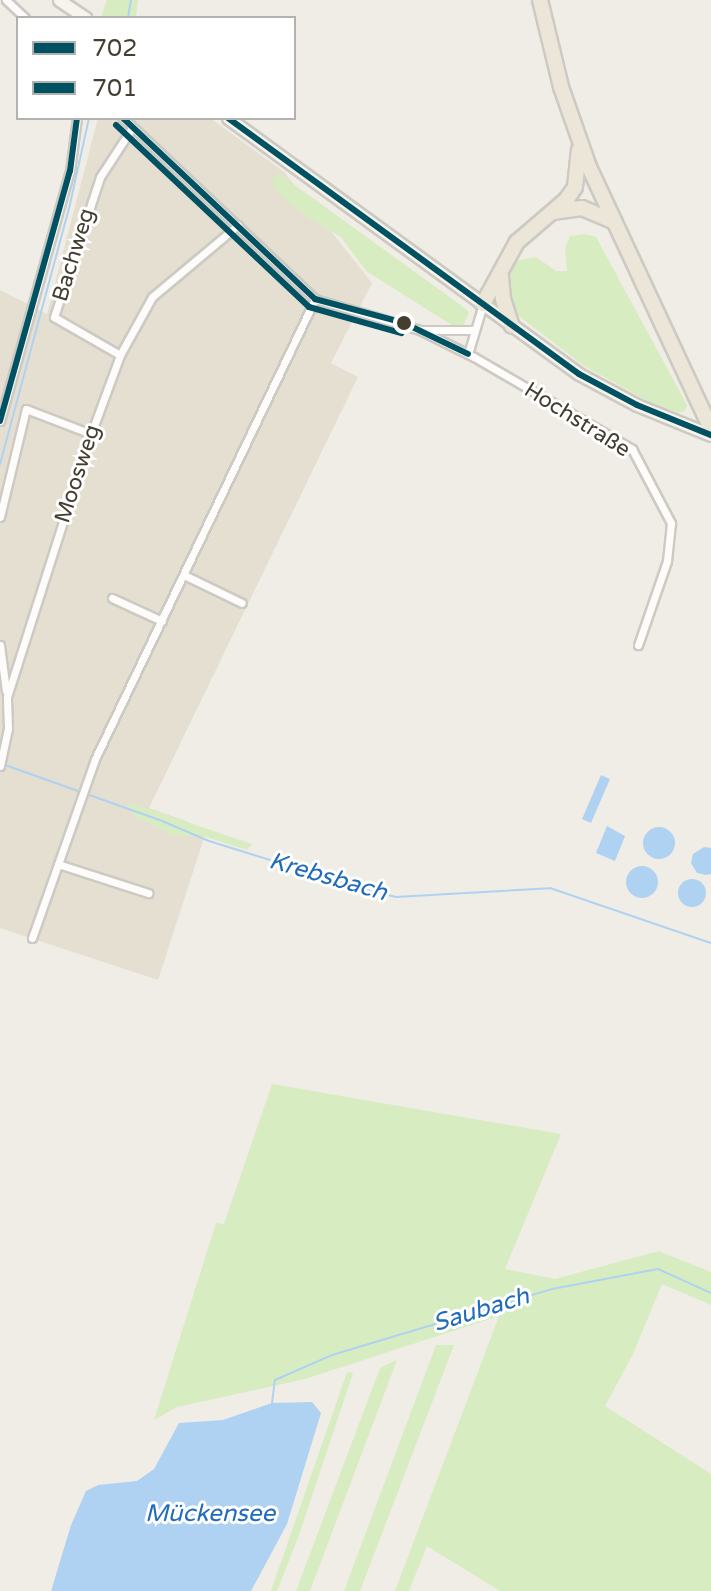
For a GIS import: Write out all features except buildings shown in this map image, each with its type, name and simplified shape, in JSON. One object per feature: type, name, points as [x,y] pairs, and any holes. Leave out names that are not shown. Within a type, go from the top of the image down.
[{"type":"highway","points":[[540,0],[561,87],[580,142],[613,221],[711,429]]},
{"type":"highway","points":[[483,304],[517,242],[553,212],[575,187],[580,142]]},
{"type":"highway","points":[[553,212],[582,208],[613,221]]},
{"type":"highway","points":[[501,273],[503,299],[512,326]]},
{"type":"main road","points":[[59,0],[83,16]]},
{"type":"main road","points":[[231,120],[579,374],[637,405],[711,435]]},
{"type":"street","points":[[6,0],[23,16]]},
{"type":"street","points":[[0,421],[70,171],[77,120]]},
{"type":"street","name":"Hochstraße","points":[[125,120],[315,299],[420,330],[468,354],[632,449],[650,478],[671,523],[667,561],[638,645]]},
{"type":"street","name":"Bachweg","points":[[120,355],[54,317],[100,177],[132,128]]},
{"type":"street","name":"Moosweg","points":[[1,763],[8,728],[7,697],[91,434],[120,355],[152,297],[238,225]]},
{"type":"street","points":[[32,938],[82,792],[315,299]]},
{"type":"street","points":[[468,354],[483,304]]},
{"type":"street","points":[[420,330],[473,330]]},
{"type":"street","points":[[0,517],[26,409],[91,434]]},
{"type":"street","points":[[184,575],[242,603]]},
{"type":"street","points":[[112,598],[162,621]]},
{"type":"street","points":[[0,645],[7,697]]},
{"type":"street","points":[[3,669],[16,669]]},
{"type":"street","points":[[58,864],[148,893]]},
{"type":"shaded area","points":[[97,120],[213,120],[284,172],[372,283],[331,363],[358,377],[149,808],[186,821],[204,838],[158,980],[0,928],[0,290],[47,314]]},
{"type":"green space","points":[[107,0],[138,0],[136,16],[102,16]]},
{"type":"green space","points":[[278,173],[462,306],[469,312],[463,327],[455,327],[366,271],[341,237],[304,215],[274,188],[273,181]]},
{"type":"green space","points":[[584,234],[596,237],[687,405],[685,411],[678,413],[648,401],[584,366],[519,316],[507,298],[507,282],[515,261],[536,257],[556,271],[567,271],[565,248],[570,236]]},
{"type":"green space","points":[[128,804],[252,844],[247,850],[206,837],[173,835],[133,815]]},
{"type":"green space","points":[[272,1084],[561,1134],[505,1269],[555,1279],[659,1251],[711,1272],[711,1305],[662,1284],[633,1354],[605,1406],[711,1474],[711,1591],[500,1591],[427,1546],[409,1591],[395,1591],[499,1316],[305,1379],[177,1407],[154,1420],[216,1223],[224,1224]]},
{"type":"green space","points":[[436,1345],[454,1345],[360,1591],[344,1591]]},
{"type":"green space","points":[[397,1360],[310,1591],[296,1591],[380,1368]]},
{"type":"green space","points":[[347,1372],[353,1373],[299,1535],[277,1591],[271,1591]]},
{"type":"water","points":[[601,775],[610,779],[591,823],[582,819]]},
{"type":"water","points":[[607,826],[625,836],[615,861],[596,853]]},
{"type":"water","points":[[659,827],[670,832],[675,843],[670,854],[659,859],[648,854],[643,843],[648,832]]},
{"type":"water","points":[[704,847],[711,848],[711,874],[706,875],[697,873],[691,863],[693,854]]},
{"type":"water","points":[[642,866],[653,871],[658,882],[653,893],[642,898],[631,893],[626,882],[631,871]]},
{"type":"water","points":[[692,879],[702,883],[706,893],[702,903],[692,907],[682,903],[678,893],[682,883]]},
{"type":"water","name":"Mückensee","points":[[312,1402],[321,1413],[287,1524],[251,1591],[51,1591],[71,1525],[86,1491],[98,1485],[137,1481],[154,1469],[179,1423],[223,1420],[272,1403]]},
{"type":"waterway","points":[[128,16],[131,0]]},
{"type":"waterway","points":[[0,464],[70,204],[89,120]]},
{"type":"waterway","name":"Krebsbach","points":[[5,765],[209,841],[366,890],[396,897],[550,888],[711,943]]},
{"type":"waterway","name":"Saubach","points":[[272,1403],[275,1380],[332,1355],[552,1289],[658,1269],[711,1293]]},
{"type":"transit line","name":"702","points":[[0,421],[70,171],[77,120]]},
{"type":"transit line","name":"702","points":[[125,120],[315,299],[404,323],[468,354]]},
{"type":"transit line","name":"702","points":[[231,120],[579,374],[637,405],[711,435]]},
{"type":"transit line","name":"701","points":[[116,125],[309,307],[401,333]]}]
